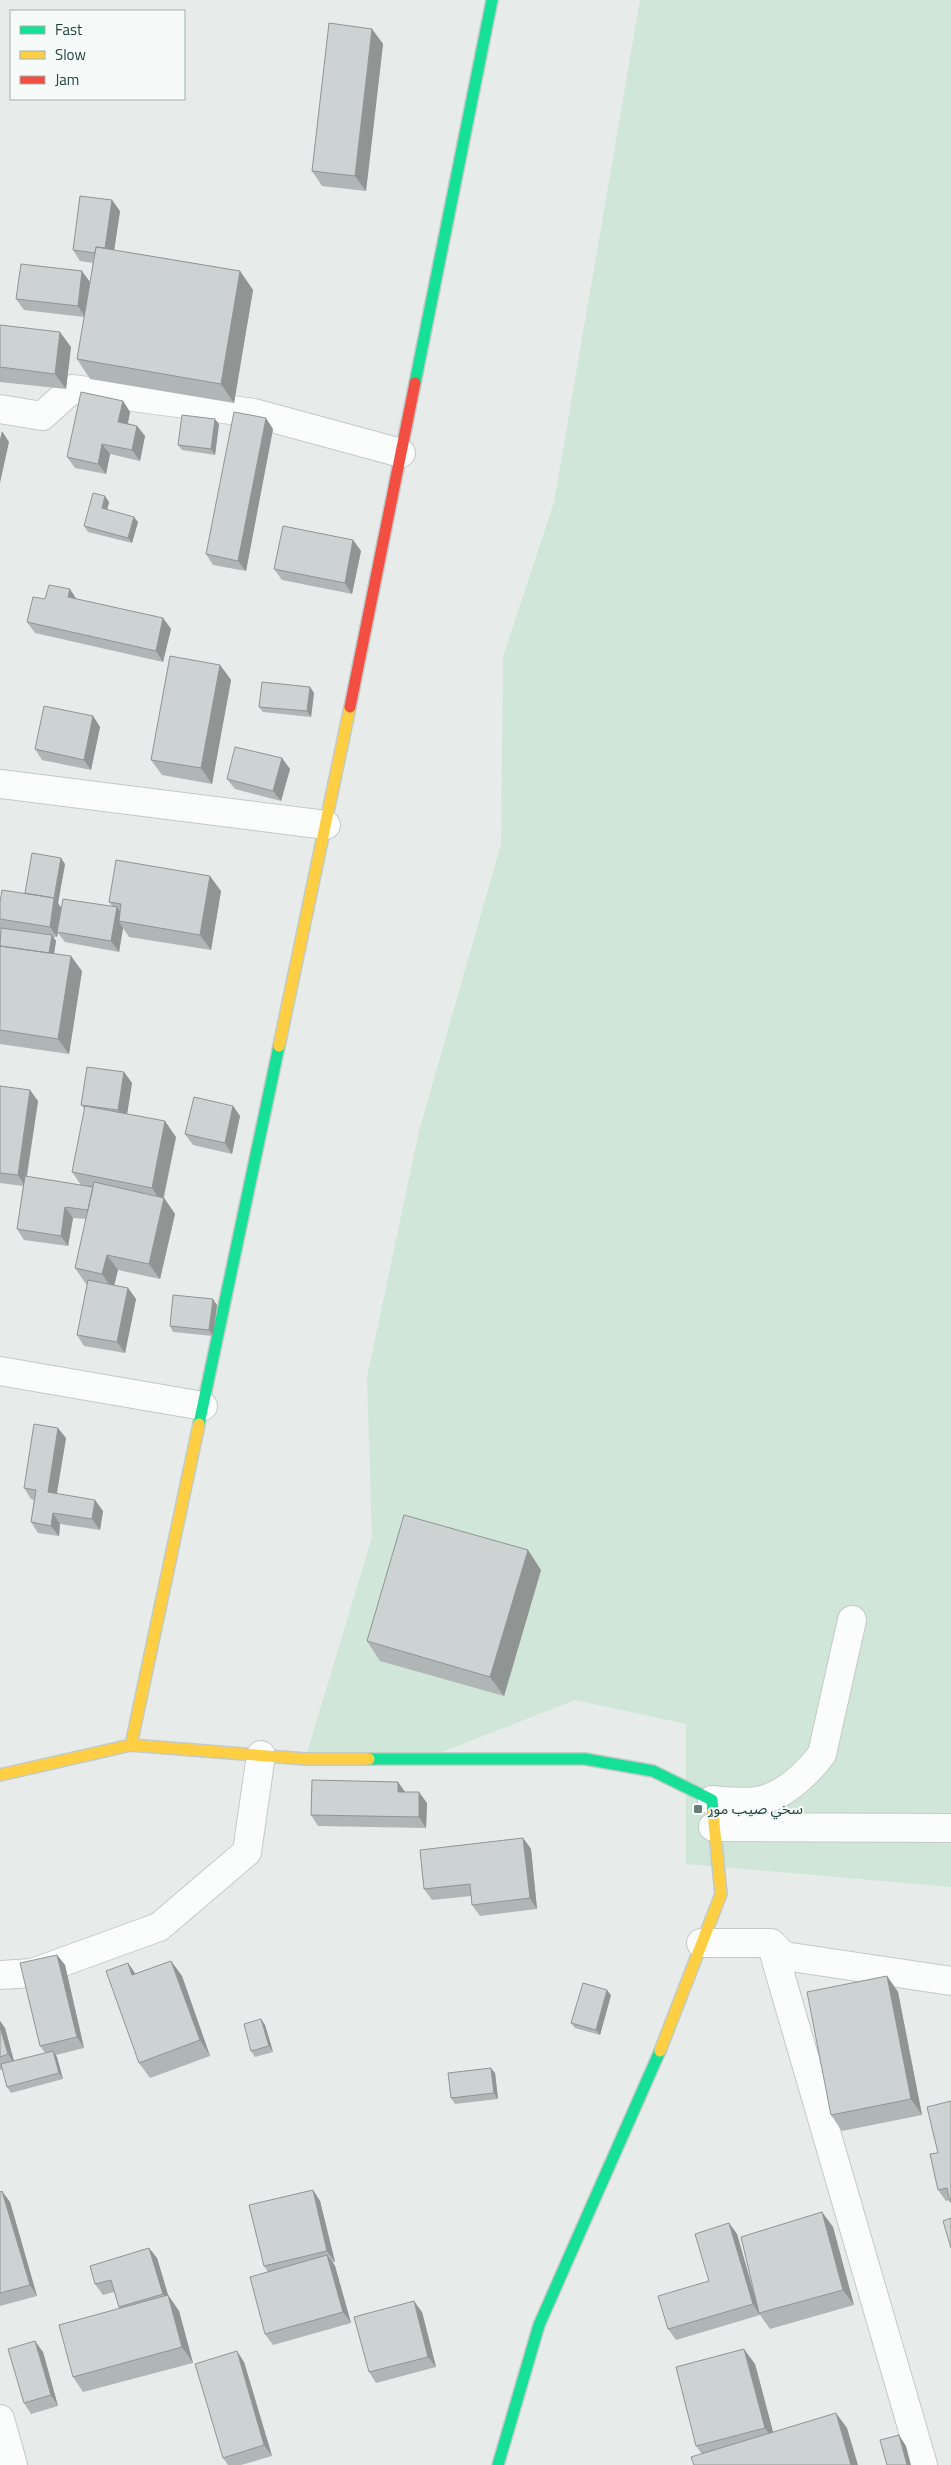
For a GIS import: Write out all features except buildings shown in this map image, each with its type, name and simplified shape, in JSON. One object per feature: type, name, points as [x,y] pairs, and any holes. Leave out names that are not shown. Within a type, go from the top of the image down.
[{"type":"street","points":[[131,1746],[326,825],[492,0]]},
{"type":"street","points":[[0,409],[42,416],[72,389],[254,413],[401,453]]},
{"type":"street","points":[[0,784],[326,825]]},
{"type":"street","points":[[0,1371],[203,1406]]},
{"type":"street","points":[[713,1813],[782,1792],[810,1771],[822,1754],[852,1620]]},
{"type":"street","points":[[0,1775],[131,1746],[305,1759],[585,1760],[654,1771],[713,1813],[951,1828]]},
{"type":"street","points":[[0,1975],[32,1973],[159,1927],[247,1852],[261,1755]]},
{"type":"street","points":[[498,2465],[539,2325],[648,2082],[720,1894],[713,1813]]},
{"type":"street","points":[[702,1944],[771,1943],[784,1956],[951,1981]]},
{"type":"street","points":[[771,1943],[923,2465]]},
{"type":"street","points":[[0,2419],[13,2465]]},
{"type":"green space","points":[[640,0],[951,0],[951,1887],[686,1864],[686,1724],[575,1700],[429,1757],[306,1756],[372,1537],[367,1377],[419,1131],[501,844],[503,657],[554,502]]},
{"type":"traffic: fast","points":[[415,383],[492,0]]},
{"type":"traffic: fast","points":[[199,1424],[279,1046]]},
{"type":"traffic: fast","points":[[369,1759],[585,1759],[653,1771],[712,1800],[713,1813]]},
{"type":"traffic: fast","points":[[498,2465],[539,2325],[660,2051]]},
{"type":"traffic: slow","points":[[279,1046],[350,707]]},
{"type":"traffic: slow","points":[[131,1745],[199,1424]]},
{"type":"traffic: slow","points":[[0,1775],[131,1745],[305,1759],[369,1759]]},
{"type":"traffic: slow","points":[[660,2051],[721,1894],[713,1813]]},
{"type":"traffic: jam","points":[[350,707],[415,383]]},
{"type":"place","name":"سخي صیب موړ","points":[[698,1809]]}]
